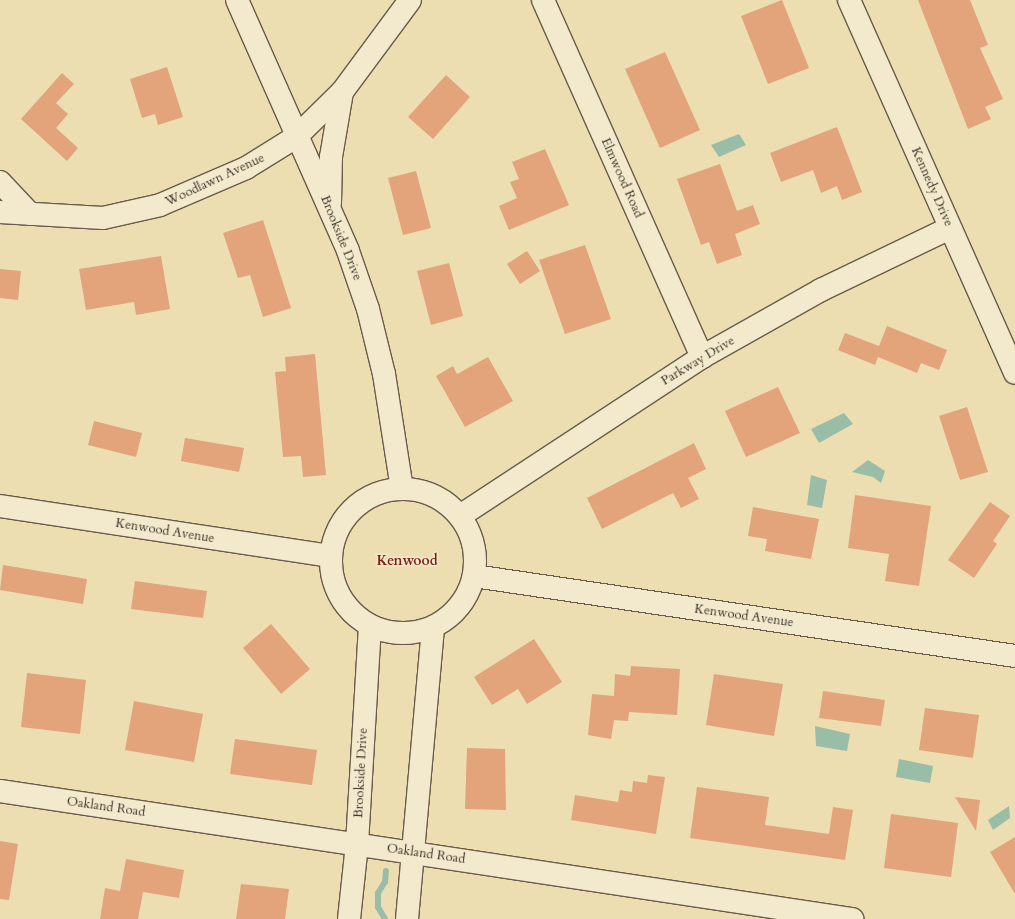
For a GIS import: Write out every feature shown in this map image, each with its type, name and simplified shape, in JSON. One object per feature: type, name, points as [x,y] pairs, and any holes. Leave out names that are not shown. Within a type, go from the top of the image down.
[{"type":"street","name":"Brookside Drive","points":[[237,0],[296,137],[331,210],[368,309],[384,374],[402,489]]},
{"type":"street","name":"Woodlawn Avenue","points":[[0,212],[103,218],[160,206],[246,168],[296,137],[342,92],[410,0]]},
{"type":"street","name":"Elmwood Road","points":[[543,0],[702,357]]},
{"type":"street","name":"Kennedy Drive","points":[[849,0],[1015,373]]},
{"type":"street","points":[[331,210],[331,157],[342,92]]},
{"type":"street","points":[[0,182],[30,214]]},
{"type":"street","name":"Parkway Drive","points":[[460,516],[702,357],[821,290],[950,228]]},
{"type":"street","points":[[402,489],[424,492],[444,501],[460,516],[470,535],[475,555],[474,576],[466,598],[452,615],[433,627],[412,633],[390,633],[370,626],[353,614],[340,597],[332,577],[330,556],[335,535],[356,507],[381,492],[402,489]]},
{"type":"street","name":"Kenwood Avenue","points":[[0,506],[330,556]]},
{"type":"street","name":"Kenwood Avenue","points":[[474,576],[1015,656]]},
{"type":"street","name":"Brookside Drive","points":[[349,919],[357,844],[370,626]]},
{"type":"street","points":[[407,919],[433,627]]},
{"type":"street","name":"Oakland Road","points":[[0,791],[413,851],[852,919]]},
{"type":"shaded area","points":[[739,134],[746,145],[719,157],[711,145]]},
{"type":"shaded area","points":[[844,413],[853,424],[819,443],[811,429]]},
{"type":"shaded area","points":[[868,460],[885,471],[881,483],[873,477],[852,472]]},
{"type":"shaded area","points":[[811,475],[827,480],[822,508],[807,505]]},
{"type":"shaded area","points":[[815,726],[850,734],[847,751],[816,746]]},
{"type":"shaded area","points":[[899,759],[933,766],[930,783],[896,777]]},
{"type":"shaded area","points":[[1009,806],[1010,818],[993,830],[988,820]]},
{"type":"building","points":[[782,0],[809,68],[768,84],[741,16]]},
{"type":"building","points":[[918,0],[970,0],[988,45],[980,48],[1003,99],[985,107],[991,119],[968,129]]},
{"type":"building","points":[[665,52],[700,130],[660,148],[625,69]]},
{"type":"building","points":[[167,67],[183,117],[158,125],[155,114],[142,118],[130,79]]},
{"type":"building","points":[[62,73],[74,84],[56,103],[68,114],[56,128],[78,148],[67,161],[21,119]]},
{"type":"building","points":[[446,75],[470,97],[433,139],[408,117]]},
{"type":"building","points":[[837,127],[862,192],[842,200],[837,186],[821,193],[813,170],[781,182],[770,153]]},
{"type":"building","points":[[545,149],[569,205],[509,230],[499,206],[517,198],[510,182],[519,179],[512,162]]},
{"type":"building","points":[[720,164],[737,211],[753,205],[760,224],[735,234],[742,255],[717,264],[709,242],[701,245],[677,179]]},
{"type":"building","points":[[416,171],[431,228],[403,235],[388,178]]},
{"type":"building","points":[[263,220],[291,308],[263,317],[250,275],[238,278],[223,233]]},
{"type":"building","points":[[585,245],[611,319],[565,334],[539,260]]},
{"type":"building","points":[[527,251],[540,271],[520,284],[507,264]]},
{"type":"building","points":[[161,256],[170,309],[136,315],[134,302],[86,310],[79,269]]},
{"type":"building","points":[[449,263],[463,316],[431,325],[417,271]]},
{"type":"building","points":[[0,269],[21,271],[18,300],[0,298]]},
{"type":"building","points":[[887,326],[947,350],[939,370],[921,363],[917,373],[878,357],[875,365],[838,350],[845,333],[879,346]]},
{"type":"building","points":[[315,354],[326,475],[303,477],[301,456],[283,457],[275,372],[286,371],[285,357]]},
{"type":"building","points":[[488,357],[513,401],[465,427],[436,376],[453,366],[457,374]]},
{"type":"building","points":[[778,387],[800,433],[746,457],[725,411]]},
{"type":"building","points":[[967,407],[988,472],[960,480],[939,416]]},
{"type":"building","points":[[94,421],[142,433],[136,457],[88,445]]},
{"type":"building","points":[[185,438],[244,448],[239,472],[181,461]]},
{"type":"building","points":[[694,443],[706,469],[688,478],[699,499],[681,508],[673,493],[602,529],[587,498]]},
{"type":"building","points":[[855,495],[931,506],[919,586],[885,581],[889,554],[848,548]]},
{"type":"building","points":[[990,502],[1010,516],[993,541],[997,544],[974,578],[948,560]]},
{"type":"building","points":[[753,507],[819,519],[811,559],[765,551],[767,539],[748,536]]},
{"type":"building","points":[[3,565],[87,579],[83,604],[0,590]]},
{"type":"building","points":[[135,581],[207,591],[203,618],[131,609]]},
{"type":"building","points":[[271,624],[310,669],[281,694],[243,648]]},
{"type":"building","points":[[534,639],[562,682],[527,704],[518,689],[492,705],[474,677]]},
{"type":"building","points":[[631,666],[680,669],[677,715],[629,712],[628,721],[614,720],[611,739],[588,735],[592,694],[614,696],[615,674],[630,676]]},
{"type":"building","points":[[27,673],[86,680],[80,734],[21,727]]},
{"type":"building","points":[[714,674],[783,684],[774,736],[706,725]]},
{"type":"building","points":[[823,691],[885,700],[881,726],[819,718]]},
{"type":"building","points":[[134,701],[203,714],[194,762],[125,750]]},
{"type":"building","points":[[925,708],[979,715],[973,758],[919,750]]},
{"type":"building","points":[[235,739],[317,750],[312,785],[230,774]]},
{"type":"building","points":[[467,748],[505,749],[506,810],[465,809]]},
{"type":"building","points":[[648,775],[665,777],[656,834],[571,820],[575,795],[618,802],[620,790],[632,792],[633,781],[647,783]]},
{"type":"building","points":[[697,787],[769,797],[765,825],[829,834],[833,807],[853,810],[845,860],[690,838]]},
{"type":"building","points":[[955,797],[980,800],[976,831]]},
{"type":"building","points":[[891,814],[958,823],[951,877],[884,868]]},
{"type":"building","points":[[1015,837],[1015,894],[990,852]]},
{"type":"building","points":[[0,841],[18,844],[9,900],[0,899]]},
{"type":"building","points":[[126,859],[184,870],[179,898],[143,892],[138,919],[100,919],[105,888],[120,891]]},
{"type":"building","points":[[241,884],[289,889],[285,919],[236,919]]},
{"type":"waterway","points":[[385,919],[378,907],[378,893],[385,882],[386,871]]},
{"type":"district","name":"Kenwood","points":[[407,561]]}]
